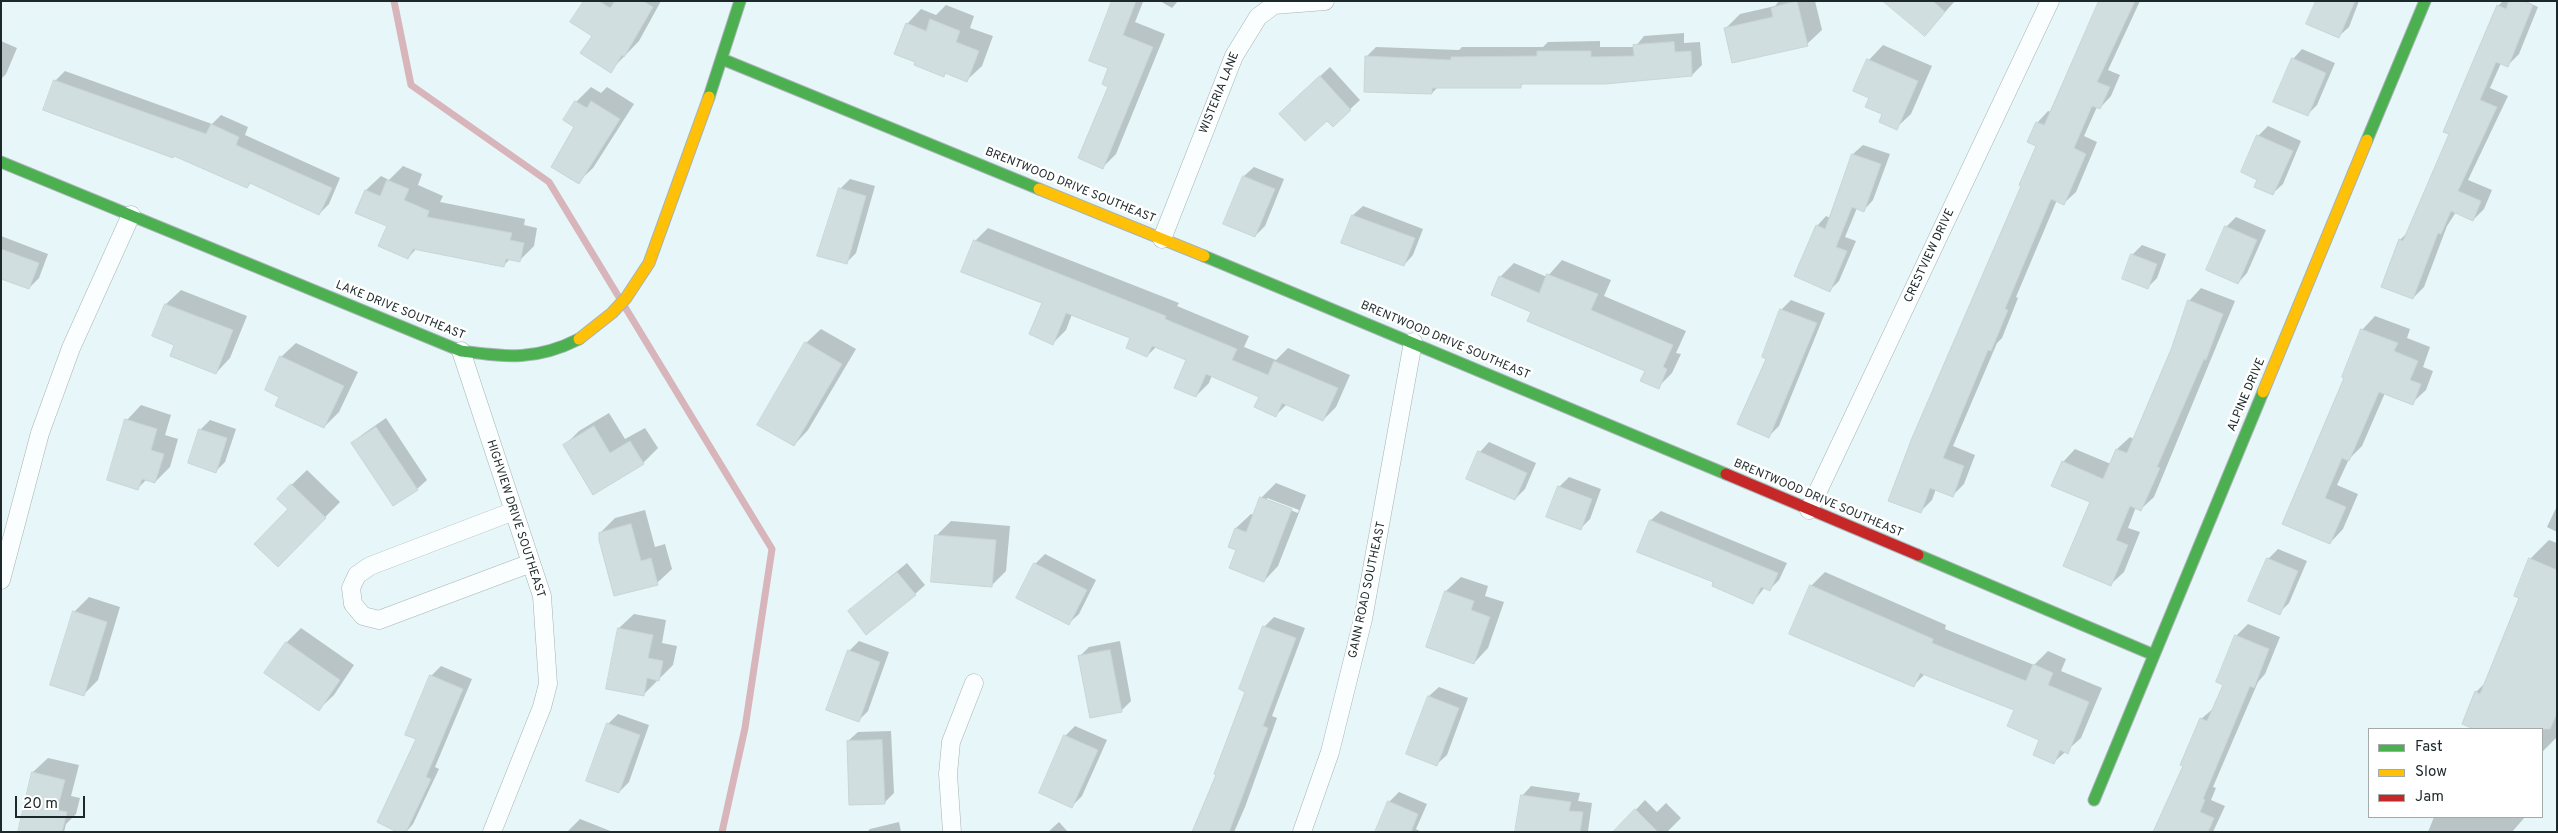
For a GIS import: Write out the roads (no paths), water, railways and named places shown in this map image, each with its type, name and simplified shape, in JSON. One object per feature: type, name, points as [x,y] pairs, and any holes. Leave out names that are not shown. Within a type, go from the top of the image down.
[{"type":"street","name":"LAKE DRIVE SOUTHEAST","points":[[1,162],[460,351],[517,357],[542,354],[566,346],[609,317],[638,284],[649,263],[722,59],[740,1]]},
{"type":"street","name":"WISTERIA LANE","points":[[1162,239],[1234,56],[1258,17],[1274,5],[1325,1]]},
{"type":"street","name":"CRESTVIEW DRIVE","points":[[1810,510],[2050,1]]},
{"type":"street","name":"ALPINE DRIVE","points":[[2094,800],[2425,1]]},
{"type":"street","name":"BRENTWOOD DRIVE SOUTHEAST","points":[[722,59],[1413,342],[2154,655]]},
{"type":"street","points":[[1,580],[14,523],[40,433],[71,348],[131,215]]},
{"type":"street","name":"GANN ROAD SOUTHEAST","points":[[1302,832],[1330,752],[1363,619],[1413,342]]},
{"type":"street","name":"HIGHVIEW DRIVE SOUTHEAST","points":[[460,351],[542,596],[548,684],[542,708],[492,832]]},
{"type":"street","points":[[514,511],[370,566],[357,575],[351,588],[353,604],[364,616],[379,620],[532,564]]},
{"type":"street","points":[[952,832],[948,774],[951,742],[974,683]]},
{"type":"waterway","points":[[394,1],[411,85],[549,182],[772,549],[745,728],[722,832]]}]
